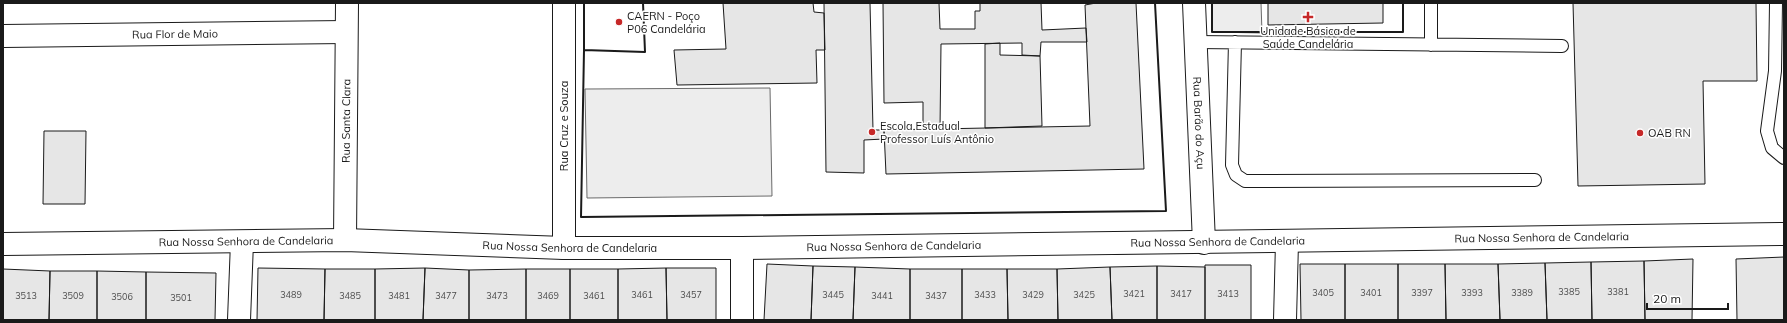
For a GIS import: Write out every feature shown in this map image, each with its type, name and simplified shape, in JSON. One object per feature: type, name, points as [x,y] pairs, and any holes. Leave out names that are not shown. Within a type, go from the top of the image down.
[{"type":"street","name":"Rua Santa Clara","points":[[345,240],[347,3]]},
{"type":"street","name":"Rua Cruz e Souza","points":[[564,3],[564,248]]},
{"type":"street","name":"Rua Barão do Açu","points":[[1194,3],[1204,243]]},
{"type":"street","name":"Rua Flor de Maio","points":[[3,36],[346,32]]},
{"type":"street","name":"Rua Nossa Senhora de Candelaria","points":[[3,244],[345,240],[564,248],[742,248],[1287,242],[1784,234]]},
{"type":"street","points":[[239,320],[242,242]]},
{"type":"street","points":[[1285,320],[1287,242]]},
{"type":"street","points":[[742,248],[742,320]]},
{"type":"lane","points":[[1431,3],[1431,45]]},
{"type":"lane","points":[[1776,3],[1775,71],[1767,131],[1772,148],[1784,158]]},
{"type":"lane","points":[[1196,42],[1562,46]]},
{"type":"lane","points":[[1235,42],[1232,165],[1236,175],[1245,181],[1535,180]]},
{"type":"shaded area","points":[[1212,3],[1261,3],[1262,33],[1212,32]]},
{"type":"shaded area","points":[[770,88],[772,196],[587,198],[585,89]]},
{"type":"building","points":[[723,3],[813,3],[814,12],[824,13],[825,50],[816,50],[817,83],[677,85],[674,50],[726,49]]},
{"type":"building","points":[[824,3],[870,3],[873,130],[884,130],[884,139],[864,140],[864,173],[826,172]]},
{"type":"building","points":[[883,3],[939,3],[940,29],[975,29],[975,11],[980,11],[980,3],[1041,3],[1042,30],[1086,28],[1087,42],[1041,42],[1040,56],[1022,55],[1022,43],[941,44],[940,129],[923,129],[923,102],[884,103]]},
{"type":"building","points":[[1096,3],[1136,3],[1144,169],[886,174],[884,130],[1090,126],[1085,5]]},
{"type":"building","points":[[1268,3],[1383,3],[1383,23],[1268,25]]},
{"type":"building","name":"OAB RN","points":[[1573,3],[1756,3],[1757,81],[1703,81],[1705,184],[1578,186]]},
{"type":"building","points":[[1000,43],[1000,55],[1040,56],[1042,126],[985,128],[985,44]]},
{"type":"building","points":[[44,131],[86,131],[85,204],[43,204]]},
{"type":"building","points":[[1784,257],[1784,320],[1737,320],[1736,259]]},
{"type":"building","points":[[1693,259],[1692,320],[1645,320],[1644,261]]},
{"type":"building","points":[[1644,261],[1645,320],[1592,320],[1591,262]]},
{"type":"building","points":[[1591,262],[1592,320],[1547,320],[1545,263]]},
{"type":"building","points":[[1545,263],[1547,320],[1500,320],[1498,264]]},
{"type":"building","points":[[767,264],[813,266],[811,320],[764,320]]},
{"type":"building","points":[[1300,264],[1345,264],[1345,320],[1301,320]]},
{"type":"building","points":[[1345,264],[1398,264],[1398,320],[1345,320]]},
{"type":"building","points":[[1398,264],[1445,264],[1446,320],[1398,320]]},
{"type":"building","points":[[1445,264],[1498,264],[1500,320],[1446,320]]},
{"type":"building","points":[[1205,265],[1251,265],[1251,320],[1205,320]]},
{"type":"building","points":[[813,266],[855,267],[853,320],[811,320]]},
{"type":"building","points":[[1157,266],[1205,267],[1205,320],[1157,320]]},
{"type":"building","points":[[1157,266],[1157,320],[1112,320],[1110,267]]},
{"type":"building","points":[[855,267],[910,269],[910,320],[853,320]]},
{"type":"building","points":[[1110,267],[1112,320],[1058,320],[1057,269]]},
{"type":"building","points":[[258,268],[325,269],[324,320],[257,320]]},
{"type":"building","points":[[425,268],[469,270],[469,320],[423,320]]},
{"type":"building","points":[[425,268],[423,320],[375,320],[375,269]]},
{"type":"building","points":[[666,268],[716,268],[716,320],[667,320]]},
{"type":"building","points":[[666,268],[667,320],[618,320],[618,269]]},
{"type":"building","points":[[3,269],[50,271],[49,320],[3,320]]},
{"type":"building","points":[[325,269],[375,269],[375,320],[324,320]]},
{"type":"building","points":[[526,269],[570,269],[570,320],[526,320]]},
{"type":"building","points":[[526,269],[526,320],[469,320],[469,270]]},
{"type":"building","points":[[570,269],[618,269],[618,320],[570,320]]},
{"type":"building","points":[[910,269],[962,269],[962,320],[910,320]]},
{"type":"building","points":[[962,269],[1007,269],[1008,320],[962,320]]},
{"type":"building","points":[[1007,269],[1057,269],[1058,320],[1008,320]]},
{"type":"building","points":[[50,271],[97,271],[97,320],[49,320]]},
{"type":"building","points":[[97,271],[146,272],[146,320],[97,320]]},
{"type":"building","points":[[146,272],[216,273],[215,320],[146,320]]},
{"type":"wall","points":[[584,3],[584,50],[645,52],[643,3]]},
{"type":"wall","points":[[584,50],[581,217],[1166,211],[1155,3]]},
{"type":"wall","points":[[1212,3],[1212,32],[1403,32],[1403,3]]},
{"type":"place","name":"Unidade Básica de Saúde Candelária","points":[[1308,17]]},
{"type":"place","name":"CAERN - Poço P06 Candelária","points":[[619,22]]},
{"type":"place","name":"Escola Estadual Professor Luís Antônio","points":[[872,132]]},
{"type":"place","name":"OAB RN","points":[[1640,133]]}]
